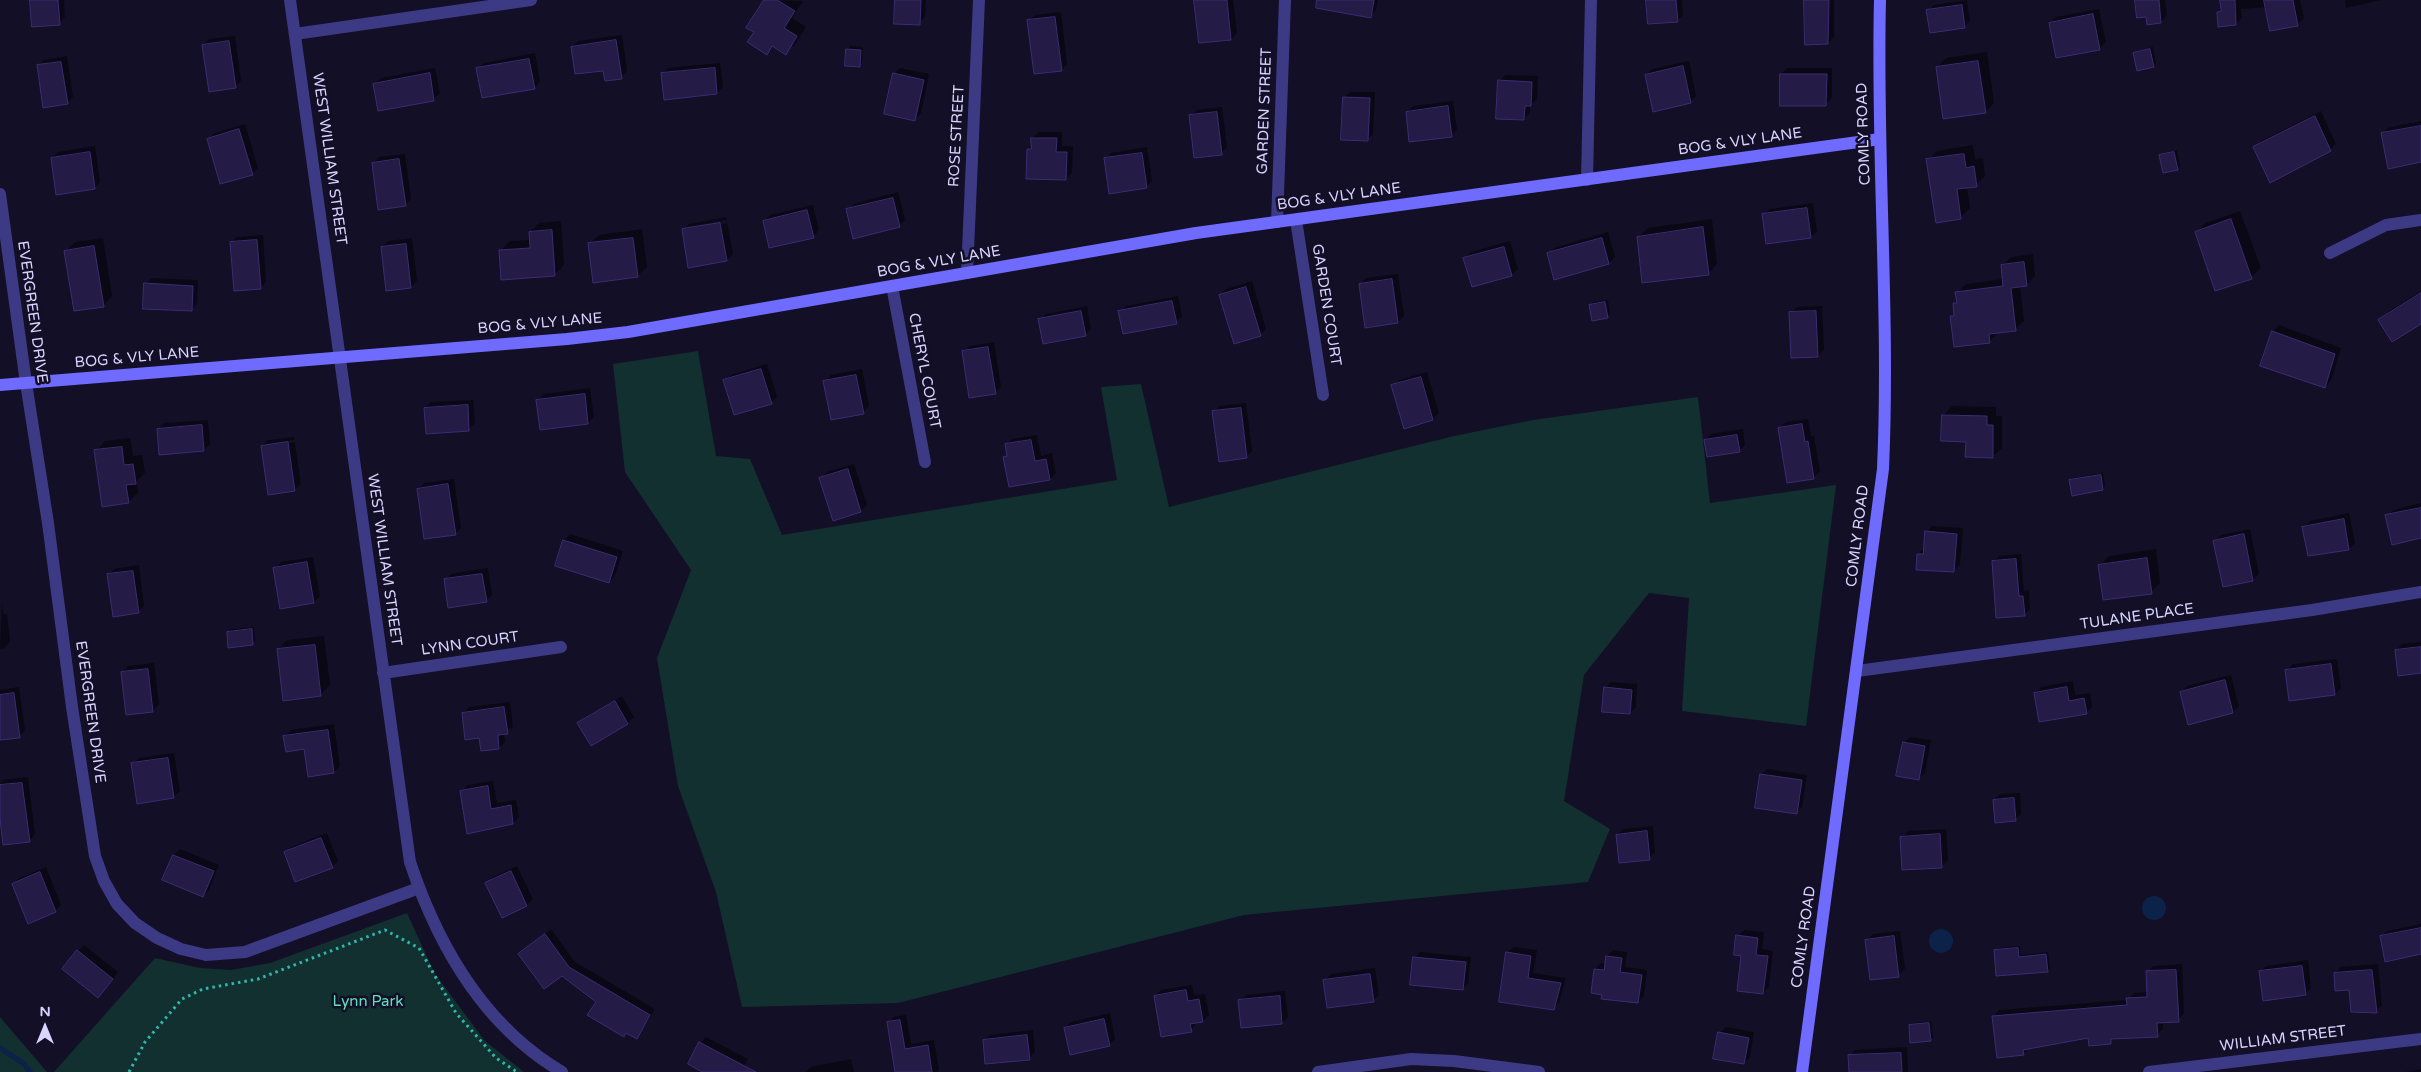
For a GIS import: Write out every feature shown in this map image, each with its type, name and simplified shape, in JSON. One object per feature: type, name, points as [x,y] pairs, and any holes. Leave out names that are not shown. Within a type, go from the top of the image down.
[{"type":"street","name":"WEST WILLIAM STREET","points":[[290,0],[410,862],[444,946],[465,979],[490,1010],[517,1038],[548,1064],[562,1072]]},
{"type":"street","points":[[295,34],[531,0]]},
{"type":"street","name":"ROSE STREET","points":[[967,273],[979,0]]},
{"type":"street","name":"GARDEN STREET","points":[[1277,222],[1285,0]]},
{"type":"street","points":[[1587,180],[1591,0]]},
{"type":"street","name":"COMLY ROAD","points":[[1802,1072],[1883,469],[1886,318],[1878,85],[1880,0]]},
{"type":"street","name":"BOG & VLY LANE","points":[[0,385],[566,339],[628,332],[1196,233],[1880,139]]},
{"type":"street","name":"EVERGREEN DRIVE","points":[[0,194],[26,383],[48,523],[72,707],[95,856],[104,881],[117,904],[135,923],[157,938],[181,949],[206,954],[232,954],[301,933],[419,888]]},
{"type":"street","name":"GARDEN COURT","points":[[1296,220],[1323,396]]},
{"type":"street","points":[[2330,253],[2386,225],[2421,220]]},
{"type":"street","name":"CHERYL COURT","points":[[892,286],[925,462]]},
{"type":"street","name":"TULANE PLACE","points":[[1857,672],[2312,610],[2421,592]]},
{"type":"street","name":"LYNN COURT","points":[[383,673],[561,647]]},
{"type":"street","name":"WILLIAM STREET","points":[[2149,1072],[2421,1039]]},
{"type":"street","points":[[1318,1072],[1411,1059],[1494,1069],[1539,1072]]},
{"type":"path","points":[[129,1072],[144,1042],[182,999],[203,989],[258,979],[385,930],[419,948],[456,1013],[496,1058],[517,1072]]},
{"type":"green space","points":[[698,351],[716,456],[750,459],[782,535],[1117,480],[1101,387],[1141,384],[1169,507],[1454,436],[1533,420],[1698,397],[1710,503],[1836,485],[1806,726],[1682,711],[1689,598],[1649,593],[1584,675],[1564,801],[1610,829],[1588,882],[1244,915],[898,1003],[742,1007],[716,892],[678,786],[657,658],[691,570],[625,472],[613,364]]},
{"type":"green space","name":"Lynn Park","points":[[407,913],[435,974],[485,1041],[524,1072],[54,1072],[155,958],[200,968],[231,970],[270,963]]},
{"type":"green space","points":[[0,1017],[47,1072],[0,1072]]},
{"type":"water","points":[[2154,896],[2159,897],[2165,903],[2165,913],[2159,919],[2154,920],[2149,919],[2143,913],[2142,908],[2143,903],[2149,897]]},
{"type":"water","points":[[1941,929],[1949,933],[1953,941],[1949,949],[1941,953],[1933,949],[1929,941],[1933,933]]},
{"type":"building","points":[[30,0],[58,0],[60,25],[32,27]]},
{"type":"building","points":[[764,0],[777,0],[795,11],[784,28],[797,36],[786,55],[772,46],[767,55],[747,42],[754,32],[746,28]]},
{"type":"building","points":[[895,0],[921,0],[920,25],[894,24]]},
{"type":"building","points":[[1194,0],[1227,0],[1231,40],[1199,43]]},
{"type":"building","points":[[1317,0],[1374,0],[1371,18],[1316,8]]},
{"type":"building","points":[[1646,0],[1676,0],[1678,22],[1648,24]]},
{"type":"building","points":[[1804,0],[1829,0],[1828,44],[1805,45]]},
{"type":"building","points":[[2135,0],[2159,0],[2161,23],[2147,25],[2146,17],[2137,18]]},
{"type":"building","points":[[2220,0],[2235,0],[2236,25],[2218,27],[2217,12],[2221,11]]},
{"type":"building","points":[[2264,0],[2293,0],[2298,26],[2270,31]]},
{"type":"building","points":[[1962,5],[1965,28],[1930,33],[1926,10]]},
{"type":"building","points":[[2093,14],[2100,50],[2056,58],[2049,23]]},
{"type":"building","points":[[1055,17],[1062,71],[1034,74],[1027,20]]},
{"type":"building","points":[[616,40],[622,79],[605,81],[603,71],[575,74],[571,47]]},
{"type":"building","points":[[229,41],[236,88],[209,92],[202,45]]},
{"type":"building","points":[[846,49],[861,50],[860,67],[845,66]]},
{"type":"building","points":[[2150,49],[2154,67],[2137,71],[2133,53]]},
{"type":"building","points":[[529,59],[535,89],[482,98],[476,68]]},
{"type":"building","points":[[1978,61],[1986,113],[1943,119],[1936,67]]},
{"type":"building","points":[[61,62],[68,104],[43,108],[37,65]]},
{"type":"building","points":[[1683,66],[1691,103],[1653,112],[1645,75]]},
{"type":"building","points":[[715,68],[717,94],[664,100],[661,73]]},
{"type":"building","points":[[430,73],[434,101],[378,111],[373,84]]},
{"type":"building","points":[[893,73],[924,80],[915,121],[884,114]]},
{"type":"building","points":[[1780,74],[1827,74],[1826,106],[1780,106]]},
{"type":"building","points":[[1498,80],[1532,82],[1531,106],[1525,106],[1524,120],[1496,119]]},
{"type":"building","points":[[1343,97],[1370,98],[1368,141],[1341,140]]},
{"type":"building","points":[[1448,106],[1452,137],[1409,142],[1406,112]]},
{"type":"building","points":[[1217,112],[1222,155],[1194,158],[1189,115]]},
{"type":"building","points":[[2315,116],[2331,151],[2270,183],[2253,147]]},
{"type":"building","points":[[2421,126],[2421,162],[2388,169],[2381,133]]},
{"type":"building","points":[[239,129],[253,175],[220,184],[207,139]]},
{"type":"building","points":[[1031,138],[1057,138],[1056,152],[1067,152],[1066,180],[1026,179],[1027,149],[1031,149]]},
{"type":"building","points":[[90,152],[95,189],[56,195],[51,158]]},
{"type":"building","points":[[2174,152],[2178,170],[2163,173],[2159,155]]},
{"type":"building","points":[[1142,153],[1147,188],[1109,194],[1104,158]]},
{"type":"building","points":[[1964,154],[1966,168],[1974,166],[1977,187],[1957,189],[1961,219],[1936,223],[1926,159]]},
{"type":"building","points":[[399,159],[406,206],[378,210],[372,163]]},
{"type":"building","points":[[893,198],[900,227],[853,239],[846,209]]},
{"type":"building","points":[[1807,208],[1811,238],[1766,244],[1762,214]]},
{"type":"building","points":[[807,210],[814,238],[769,248],[763,221]]},
{"type":"building","points":[[2231,219],[2252,279],[2215,291],[2195,232]]},
{"type":"building","points":[[720,223],[727,261],[688,268],[682,229]]},
{"type":"building","points":[[1703,227],[1709,275],[1642,283],[1637,237]]},
{"type":"building","points":[[552,230],[555,276],[501,280],[499,250],[530,248],[529,232]]},
{"type":"building","points":[[633,238],[638,277],[593,283],[588,243]]},
{"type":"building","points":[[1602,238],[1609,264],[1554,280],[1547,253]]},
{"type":"building","points":[[257,240],[261,289],[234,291],[230,242]]},
{"type":"building","points":[[406,244],[411,288],[386,291],[381,247]]},
{"type":"building","points":[[94,246],[104,307],[74,311],[64,251]]},
{"type":"building","points":[[1504,247],[1512,276],[1472,287],[1463,258]]},
{"type":"building","points":[[2024,262],[2027,286],[2011,288],[2016,331],[1989,334],[1990,343],[1954,347],[1950,316],[1954,316],[1953,303],[1957,303],[1955,292],[2003,286],[2001,265]]},
{"type":"building","points":[[1392,279],[1398,323],[1365,328],[1359,284]]},
{"type":"building","points":[[144,283],[193,286],[192,311],[143,309]]},
{"type":"building","points":[[1246,287],[1261,336],[1234,344],[1219,295]]},
{"type":"building","points":[[2421,293],[2421,324],[2392,342],[2378,320]]},
{"type":"building","points":[[1172,301],[1177,324],[1123,334],[1118,311]]},
{"type":"building","points":[[1605,302],[1608,318],[1592,321],[1589,305]]},
{"type":"building","points":[[1081,311],[1086,336],[1043,344],[1038,319]]},
{"type":"building","points":[[1816,311],[1818,357],[1791,358],[1789,312]]},
{"type":"building","points":[[2272,331],[2335,354],[2325,388],[2260,366]]},
{"type":"building","points":[[988,347],[996,394],[969,398],[962,351]]},
{"type":"building","points":[[761,369],[772,404],[734,415],[723,380]]},
{"type":"building","points":[[856,375],[864,414],[831,420],[823,381]]},
{"type":"building","points":[[1421,377],[1433,420],[1404,429],[1391,385]]},
{"type":"building","points":[[585,394],[588,424],[540,430],[536,400]]},
{"type":"building","points":[[468,405],[469,431],[426,434],[424,408]]},
{"type":"building","points":[[1241,408],[1247,458],[1219,462],[1212,411]]},
{"type":"building","points":[[1942,415],[1987,416],[1987,425],[1993,425],[1993,458],[1965,457],[1966,442],[1941,441]]},
{"type":"building","points":[[1802,424],[1805,442],[1808,441],[1814,479],[1787,483],[1778,428]]},
{"type":"building","points":[[202,425],[204,451],[159,455],[157,429]]},
{"type":"building","points":[[1737,435],[1740,452],[1707,457],[1704,440]]},
{"type":"building","points":[[1031,440],[1035,461],[1046,459],[1050,480],[1009,487],[1003,457],[1007,456],[1005,444]]},
{"type":"building","points":[[288,442],[295,491],[268,495],[261,446]]},
{"type":"building","points":[[122,447],[124,465],[133,464],[136,484],[126,485],[129,503],[102,507],[94,450]]},
{"type":"building","points":[[848,469],[861,512],[833,521],[819,478]]},
{"type":"building","points":[[2101,475],[2103,490],[2072,496],[2069,480]]},
{"type":"building","points":[[448,484],[456,535],[424,539],[417,489]]},
{"type":"building","points":[[2421,508],[2421,538],[2392,545],[2385,515]]},
{"type":"building","points":[[2344,519],[2349,550],[2308,556],[2302,527]]},
{"type":"building","points":[[1925,531],[1957,534],[1954,572],[1916,570],[1917,554],[1923,554]]},
{"type":"building","points":[[2244,534],[2253,581],[2223,587],[2213,541]]},
{"type":"building","points":[[563,540],[617,557],[609,583],[555,566]]},
{"type":"building","points":[[2147,558],[2152,594],[2103,600],[2098,565]]},
{"type":"building","points":[[2016,559],[2019,596],[2023,596],[2025,616],[1996,618],[1992,561]]},
{"type":"building","points":[[307,562],[314,603],[280,609],[273,568]]},
{"type":"building","points":[[133,571],[139,613],[113,617],[107,574]]},
{"type":"building","points":[[482,574],[487,602],[448,608],[444,579]]},
{"type":"building","points":[[252,629],[253,645],[228,648],[227,632]]},
{"type":"building","points":[[315,645],[321,696],[283,701],[277,649]]},
{"type":"building","points":[[2421,647],[2421,673],[2398,676],[2395,650]]},
{"type":"building","points":[[2331,664],[2335,695],[2289,701],[2285,670]]},
{"type":"building","points":[[148,669],[153,712],[126,715],[121,672]]},
{"type":"building","points":[[2225,680],[2233,713],[2188,725],[2180,692]]},
{"type":"building","points":[[1604,687],[1632,690],[1630,714],[1602,712]]},
{"type":"building","points":[[2067,687],[2069,701],[2084,698],[2087,714],[2039,722],[2034,693]]},
{"type":"building","points":[[14,693],[20,738],[0,740],[0,695]]},
{"type":"building","points":[[615,701],[628,724],[591,746],[577,723]]},
{"type":"building","points":[[504,707],[508,734],[498,735],[499,749],[481,751],[479,738],[465,740],[462,713]]},
{"type":"building","points":[[328,730],[334,773],[308,777],[304,749],[286,752],[283,736]]},
{"type":"building","points":[[1903,742],[1925,746],[1919,780],[1896,776]]},
{"type":"building","points":[[168,758],[174,798],[137,804],[131,763]]},
{"type":"building","points":[[1760,774],[1802,780],[1797,814],[1755,808]]},
{"type":"building","points":[[22,783],[30,842],[3,845],[0,819],[0,785]]},
{"type":"building","points":[[488,786],[491,809],[511,805],[513,824],[467,834],[460,791]]},
{"type":"building","points":[[2014,798],[2016,821],[1995,823],[1993,800]]},
{"type":"building","points":[[1647,831],[1650,860],[1619,863],[1616,835]]},
{"type":"building","points":[[1940,834],[1942,868],[1902,870],[1900,837]]},
{"type":"building","points":[[321,838],[333,868],[295,882],[284,852]]},
{"type":"building","points":[[173,855],[214,871],[203,897],[162,880]]},
{"type":"building","points":[[511,871],[527,906],[502,918],[485,883]]},
{"type":"building","points":[[40,872],[56,912],[28,924],[12,884]]},
{"type":"building","points":[[2421,928],[2421,954],[2385,962],[2380,936]]},
{"type":"building","points":[[545,934],[569,967],[650,1015],[637,1039],[626,1033],[624,1037],[587,1015],[596,1002],[562,976],[544,989],[518,954]]},
{"type":"building","points":[[1736,935],[1758,938],[1756,955],[1768,956],[1763,994],[1737,991],[1741,956],[1734,955]]},
{"type":"building","points":[[1894,936],[1899,977],[1870,980],[1865,940]]},
{"type":"building","points":[[2018,948],[2019,957],[2046,954],[2048,972],[1996,976],[1994,950]]},
{"type":"building","points":[[77,950],[113,979],[98,998],[62,969]]},
{"type":"building","points":[[1506,952],[1531,956],[1528,978],[1561,983],[1554,1010],[1499,1002]]},
{"type":"building","points":[[1606,956],[1622,958],[1620,972],[1642,975],[1638,1003],[1601,999],[1602,995],[1591,993],[1594,969],[1604,970]]},
{"type":"building","points":[[1413,957],[1466,962],[1463,990],[1410,985]]},
{"type":"building","points":[[2302,966],[2306,995],[2263,1001],[2259,971]]},
{"type":"building","points":[[2176,970],[2179,1022],[2157,1023],[2158,1037],[2111,1039],[2111,1044],[2089,1046],[2088,1038],[2023,1050],[2024,1055],[1997,1058],[1992,1016],[2127,1005],[2126,998],[2147,997],[2146,971]]},
{"type":"building","points":[[2372,970],[2377,1013],[2351,1012],[2349,990],[2335,991],[2334,973]]},
{"type":"building","points":[[1370,974],[1374,1002],[1327,1008],[1323,980]]},
{"type":"building","points":[[1186,990],[1188,1001],[1199,999],[1203,1022],[1190,1024],[1192,1032],[1161,1037],[1154,996]]},
{"type":"building","points":[[1280,996],[1282,1024],[1241,1028],[1238,1000]]},
{"type":"building","points":[[1104,1019],[1110,1046],[1070,1055],[1064,1028]]},
{"type":"building","points":[[900,1020],[905,1049],[928,1045],[932,1072],[895,1072],[887,1022]]},
{"type":"building","points":[[1929,1023],[1931,1041],[1910,1043],[1909,1025]]},
{"type":"building","points":[[1718,1032],[1749,1038],[1744,1064],[1713,1059]]},
{"type":"building","points":[[1027,1035],[1030,1060],[985,1064],[983,1040]]},
{"type":"building","points":[[699,1042],[756,1072],[702,1072],[688,1064]]},
{"type":"building","points":[[1901,1053],[1902,1072],[1849,1072],[1848,1055]]},
{"type":"waterway","points":[[0,1048],[23,1063],[30,1072]]}]
